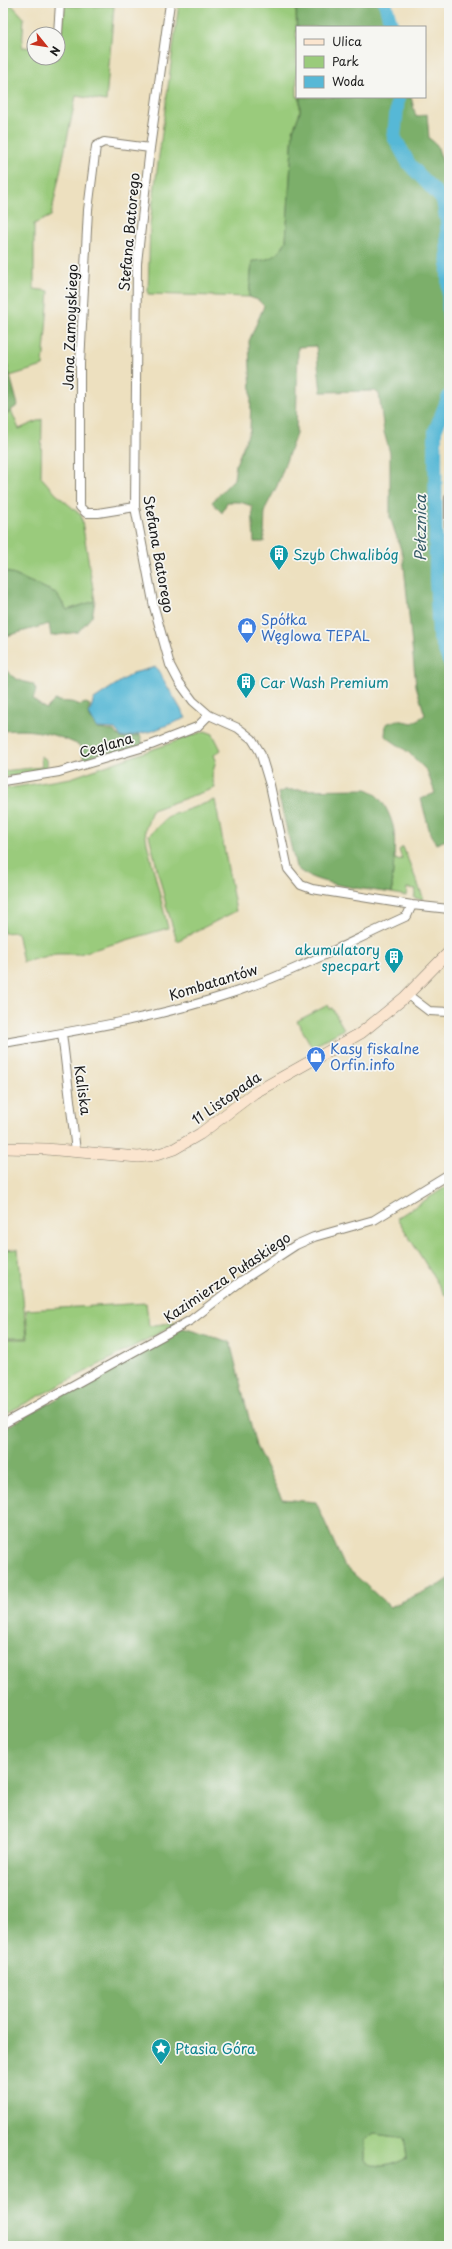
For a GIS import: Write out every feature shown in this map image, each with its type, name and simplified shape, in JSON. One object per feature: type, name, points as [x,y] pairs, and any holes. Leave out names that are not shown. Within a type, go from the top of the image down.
[{"type":"main road","name":"11 Listopada","points":[[3,1148],[76,1151],[138,1157],[156,1155],[183,1145],[254,1093],[361,1033],[408,995],[449,952]]},
{"type":"street","points":[[59,26],[60,3]]},
{"type":"street","name":"Stefana Batorego","points":[[170,3],[150,148],[138,263],[135,507],[154,607],[170,665],[179,682],[193,701],[209,715],[238,728],[252,739],[260,752],[270,786],[288,869],[301,885],[312,889],[412,906],[449,908]]},
{"type":"street","name":"Jana Zamoyskiego","points":[[135,507],[98,514],[86,513],[80,507],[80,364],[87,218],[96,146],[104,142],[150,148]]},
{"type":"street","points":[[449,498],[449,525]]},
{"type":"street","name":"Ceglana","points":[[3,781],[59,772],[151,745],[197,727],[209,715]]},
{"type":"street","name":"Kombatantów","points":[[4,1043],[62,1033],[193,1004],[264,981],[407,916],[412,906]]},
{"type":"street","points":[[408,995],[429,1011],[449,1012]]},
{"type":"street","name":"Kaliska","points":[[62,1033],[76,1151]]},
{"type":"street","name":"Kazimierza Pułaskiego","points":[[3,1424],[191,1320],[244,1279],[296,1245],[314,1237],[374,1220],[449,1174]]},
{"type":"green space","points":[[3,3],[10,3],[24,18],[22,47],[26,47],[26,66],[66,66],[66,26],[62,26],[65,6],[114,6],[106,101],[76,96],[51,216],[34,224],[34,289],[49,291],[43,366],[10,376],[7,365],[3,366]]},
{"type":"green space","points":[[179,3],[296,3],[296,98],[300,98],[300,112],[293,131],[286,241],[283,246],[272,257],[252,262],[249,297],[148,294],[150,224]]},
{"type":"green space","points":[[296,3],[388,3],[393,26],[297,26]]},
{"type":"green space","points":[[300,98],[411,98],[416,117],[427,114],[429,138],[437,145],[449,182],[449,410],[437,427],[433,447],[443,561],[449,582],[449,811],[446,812],[449,821],[449,839],[436,844],[429,829],[421,799],[435,793],[427,771],[408,752],[385,736],[386,724],[397,720],[413,723],[425,715],[416,686],[403,556],[390,517],[390,453],[384,432],[379,394],[375,391],[321,392],[316,346],[298,347],[296,434],[277,486],[265,509],[264,542],[254,542],[252,506],[240,502],[227,502],[222,513],[212,502],[234,479],[236,464],[250,430],[251,397],[249,341],[264,306],[258,300],[249,297],[252,261],[272,257],[280,250],[286,241],[293,131],[300,112]]},
{"type":"green space","points":[[7,365],[18,405],[3,417],[3,367]]},
{"type":"green space","points":[[11,410],[19,429],[42,419],[41,477],[56,494],[81,515],[95,601],[67,610],[56,593],[3,570],[3,417]]},
{"type":"green space","points":[[3,570],[56,593],[67,610],[95,601],[92,616],[78,632],[51,636],[49,624],[3,637]]},
{"type":"green space","points":[[3,665],[15,678],[23,682],[33,684],[36,690],[33,700],[46,709],[55,700],[79,705],[86,703],[90,705],[88,714],[97,729],[114,731],[122,739],[140,735],[143,745],[84,760],[81,746],[61,738],[43,732],[24,730],[3,731]]},
{"type":"green space","points":[[205,731],[213,734],[221,750],[214,755],[216,760],[212,776],[215,788],[152,810],[145,830],[168,928],[79,954],[56,954],[23,962],[17,932],[3,933],[3,789],[71,778]]},
{"type":"green space","points":[[41,756],[47,760],[47,771],[3,777],[3,771],[42,767]]},
{"type":"green space","points":[[366,789],[371,791],[381,800],[393,825],[395,846],[392,893],[326,882],[303,873],[296,867],[278,793],[285,790]]},
{"type":"green space","points":[[215,800],[236,911],[177,941],[166,905],[149,835],[169,816]]},
{"type":"green space","points":[[403,847],[423,899],[414,898],[416,889],[407,888],[406,896],[392,893],[393,852],[396,860],[402,859],[399,850]]},
{"type":"green space","points":[[328,1005],[330,1009],[332,1008],[344,1029],[312,1047],[297,1021]]},
{"type":"green space","points":[[449,1185],[449,1293],[445,1295],[397,1218]]},
{"type":"green space","points":[[18,1249],[27,1338],[3,1338],[3,1250]]},
{"type":"green space","points":[[146,1303],[149,1326],[182,1321],[3,1415],[3,1339],[28,1339],[26,1310]]},
{"type":"green space","points":[[183,1328],[230,1342],[256,1446],[282,1499],[316,1502],[344,1565],[390,1607],[439,1585],[449,1578],[449,2246],[3,2246],[3,1429]],"holes":[[[374,2133],[404,2137],[407,2158],[386,2166],[376,2165],[365,2160],[365,2140]]]},
{"type":"green space","points":[[374,2133],[404,2137],[407,2158],[386,2166],[376,2165],[365,2160],[365,2140]]},
{"type":"water","points":[[156,667],[186,718],[152,731],[122,738],[115,729],[97,728],[89,714],[94,699],[133,673]]},
{"type":"waterway","name":"Pełcznica","points":[[385,3],[392,26]]},
{"type":"waterway","name":"Pełcznica","points":[[398,98],[394,137],[409,164],[443,200],[447,223],[449,317]]},
{"type":"waterway","name":"Pełcznica","points":[[449,396],[435,431],[436,580],[439,635],[449,661]]},
{"type":"place","name":"Szyb Chwalibóg","points":[[279,571]]},
{"type":"place","name":"Spółka Węglowa TEPAL","points":[[247,644]]},
{"type":"place","name":"Car Wash Premium","points":[[246,699]]},
{"type":"place","name":"akumulatory specpart","points":[[394,974]]},
{"type":"place","name":"Kasy fiskalne Orfin.info","points":[[316,1073]]},
{"type":"place","name":"Ptasia Góra","points":[[161,2065]]}]
